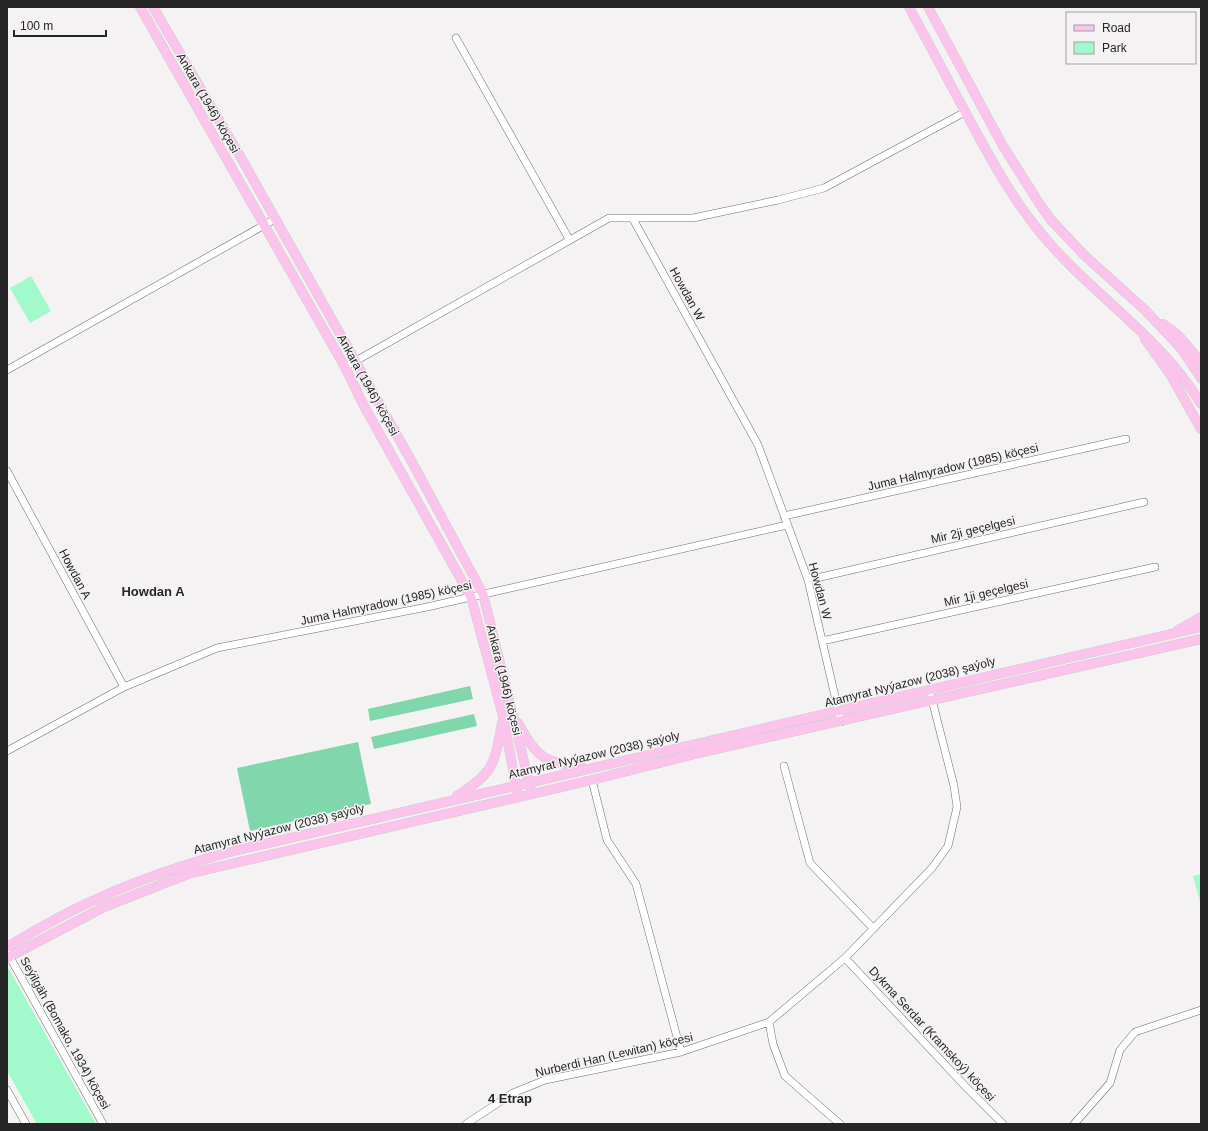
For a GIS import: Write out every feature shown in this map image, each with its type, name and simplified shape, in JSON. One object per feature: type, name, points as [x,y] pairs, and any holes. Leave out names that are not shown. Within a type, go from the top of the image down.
[{"type":"main road","name":"Ankara (1946) köçesi","points":[[140,7],[345,367],[364,406],[471,597],[503,716],[518,797]]},
{"type":"main road","name":"Ankara (1946) köçesi","points":[[153,7],[276,219],[483,594],[532,794]]},
{"type":"main road","points":[[909,7],[1002,179],[1040,232],[1083,278],[1139,328],[1177,368],[1201,404]]},
{"type":"main road","points":[[928,7],[1003,146],[1051,220],[1084,255],[1145,310],[1180,347],[1201,378]]},
{"type":"main road","points":[[1145,310],[1178,335],[1201,362]]},
{"type":"main road","points":[[1139,328],[1153,351],[1170,374],[1201,429]]},
{"type":"main road","points":[[1175,632],[1201,617]]},
{"type":"main road","name":"Atamyrat Nyýazow (2038) şaýoly","points":[[7,947],[69,912],[101,897],[172,869],[230,852],[1201,627]]},
{"type":"main road","name":"Atamyrat Nyýazow (2038) şaýoly","points":[[8,956],[104,906],[188,874],[592,780],[699,753],[842,722],[1201,639]]},
{"type":"main road","points":[[512,713],[528,740],[538,753],[547,760],[589,769]]},
{"type":"main road","points":[[450,800],[478,782],[490,770],[494,760],[503,716]]},
{"type":"street","points":[[456,38],[569,238]]},
{"type":"street","points":[[345,367],[569,238],[609,218],[693,218],[778,200],[824,188],[965,112]]},
{"type":"street","points":[[7,370],[276,219]]},
{"type":"street","name":"Howdan W","points":[[633,219],[758,445],[808,580],[842,722]]},
{"type":"street","name":"Juma Halmyradow (1985) köçesi","points":[[784,516],[1126,439]]},
{"type":"street","name":"Howdan A","points":[[7,471],[124,687]]},
{"type":"street","name":"Mir 2ji geçelgesi","points":[[808,580],[1144,502]]},
{"type":"street","name":"Juma Halmyradow (1985) köçesi","points":[[7,751],[124,687],[217,648],[344,624],[471,597],[787,524]]},
{"type":"street","name":"Mir 1ji geçelgesi","points":[[822,641],[1155,567]]},
{"type":"street","name":"Nurberdi Han (Lewitan) köçesi","points":[[466,1124],[514,1093],[545,1080],[681,1052],[769,1022],[845,958],[940,857],[948,846],[953,830],[957,807],[954,786],[929,689]]},
{"type":"street","points":[[784,766],[810,863],[873,928]]},
{"type":"street","points":[[592,780],[607,840],[636,884],[681,1052]]},
{"type":"street","name":"Seýilgäh (Bomako, 1934) köçesi","points":[[8,956],[103,1124]]},
{"type":"street","name":"Dykma Serdar (Kramskoý) köçesi","points":[[845,958],[964,1086],[1003,1124]]},
{"type":"street","points":[[1074,1124],[1110,1083],[1120,1050],[1134,1032],[1201,1010]]},
{"type":"street","points":[[769,1022],[773,1044],[785,1076],[840,1124]]},
{"type":"street","points":[[7,1090],[26,1124]]},
{"type":"green space","points":[[31,276],[51,311],[30,323],[10,288]]},
{"type":"green space","points":[[470,686],[473,699],[370,721],[368,709]]},
{"type":"green space","points":[[474,714],[477,726],[374,749],[371,737]]},
{"type":"green space","points":[[358,742],[371,804],[250,831],[237,768]]},
{"type":"green space","points":[[1201,874],[1201,905],[1193,876]]},
{"type":"green space","points":[[9,969],[96,1124],[37,1124],[7,1071],[7,970]]},
{"type":"district","name":"Howdan A","points":[[153,591]]},
{"type":"district","name":"4 Etrap","points":[[510,1098]]}]
